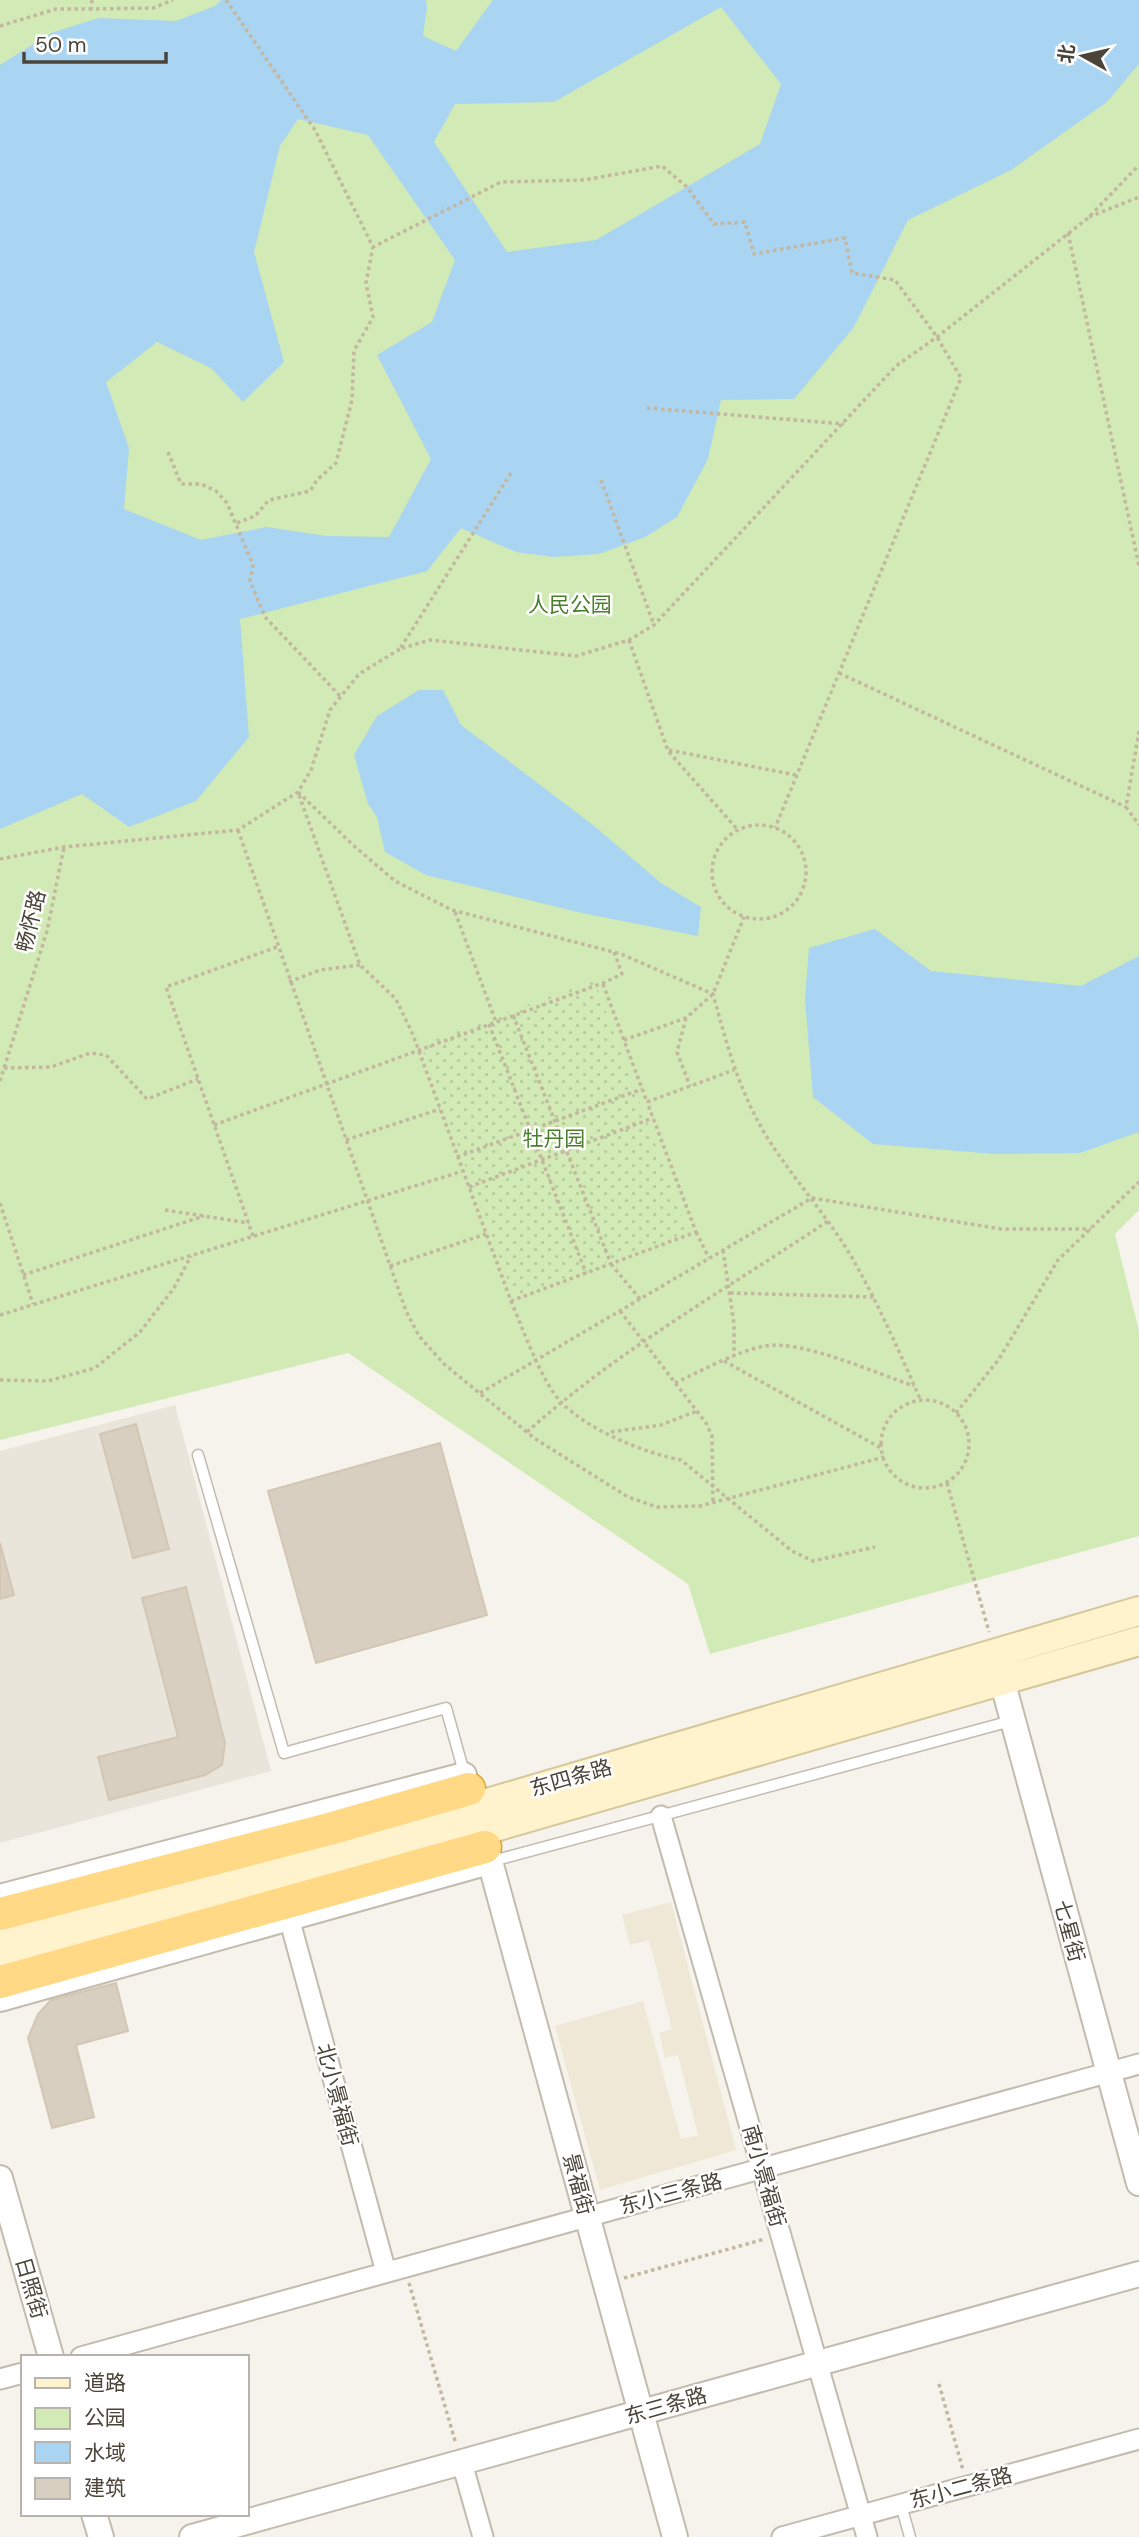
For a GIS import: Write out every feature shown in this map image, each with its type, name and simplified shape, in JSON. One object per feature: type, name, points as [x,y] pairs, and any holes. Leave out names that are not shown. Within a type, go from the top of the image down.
[{"type":"highway","points":[[0,1982],[337,1858],[477,1819]]},
{"type":"highway","points":[[0,1914],[337,1858],[477,1819]]},
{"type":"main road","points":[[477,1819],[998,1667],[1139,1611]]},
{"type":"main road","points":[[998,1667],[1139,1641]]},
{"type":"main road","points":[[0,1937],[337,1858]]},
{"type":"main road","points":[[0,1963],[337,1858]]},
{"type":"street","name":"七星街","points":[[998,1667],[1139,2183]]},
{"type":"street","name":"南小景福街","points":[[662,1816],[867,2537]]},
{"type":"street","points":[[0,1897],[477,1819]]},
{"type":"street","points":[[0,1999],[289,1918],[477,1819]]},
{"type":"street","name":"景福街","points":[[477,1819],[675,2537]]},
{"type":"street","name":"北小景福街","points":[[289,1918],[395,2270]]},
{"type":"street","name":"东小三条路","points":[[88,2355],[1139,2064]]},
{"type":"street","name":"日照街","points":[[0,2178],[50,2355]]},
{"type":"street","name":"东三条路","points":[[192,2537],[1139,2274]]},
{"type":"street","points":[[0,2379],[21,2374]]},
{"type":"street","name":"东小二条路","points":[[782,2537],[1139,2439]]},
{"type":"street","points":[[462,2463],[483,2537]]},
{"type":"street","points":[[95,2516],[101,2537]]},
{"type":"lane","points":[[198,1455],[284,1753],[446,1708],[477,1819],[662,1816],[1011,1721]]},
{"type":"lane","points":[[901,2505],[910,2537]]},
{"type":"path","points":[[91,9],[92,0]]},
{"type":"path","points":[[0,26],[56,9],[153,8],[173,0]]},
{"type":"path","points":[[226,0],[315,130],[373,247],[366,283],[373,317],[354,351],[352,400],[336,463],[317,480],[310,491],[269,500],[255,516],[237,523]]},
{"type":"path","points":[[0,859],[64,847],[238,830],[298,792],[311,771],[330,710],[359,674],[400,649],[430,640],[576,656],[629,640],[654,625],[896,366],[937,337],[1087,218],[1139,165]]},
{"type":"path","points":[[373,247],[501,182],[584,180],[662,166],[687,187],[714,224],[745,222],[754,254],[845,238],[852,273],[895,281],[937,337],[961,378],[775,828]]},
{"type":"path","points":[[1087,218],[1139,197]]},
{"type":"path","points":[[1068,233],[1139,566]]},
{"type":"path","points":[[647,408],[844,424]]},
{"type":"path","points":[[168,452],[181,484],[201,484],[216,491],[227,503],[253,565],[250,581],[265,617],[341,697]]},
{"type":"path","points":[[400,649],[511,473]]},
{"type":"path","points":[[601,480],[654,625]]},
{"type":"path","points":[[629,640],[667,750],[738,830]]},
{"type":"path","points":[[839,673],[1126,807],[1139,825]]},
{"type":"path","points":[[1126,807],[1139,732]]},
{"type":"path","points":[[667,750],[797,775]]},
{"type":"path","points":[[298,792],[395,881],[455,911],[614,952],[713,994]]},
{"type":"path","points":[[298,792],[360,965],[396,999],[536,1360],[560,1402],[590,1424],[608,1433],[659,1456],[681,1460],[792,1551],[813,1561],[875,1548]]},
{"type":"path","points":[[753,825],[775,828],[795,841],[803,854],[805,884],[788,909],[774,917],[744,917],[720,898],[714,883],[713,867],[717,852],[726,839],[738,830],[753,825]]},
{"type":"path","points":[[238,830],[406,1311],[419,1336],[444,1364],[527,1432],[628,1497],[657,1507],[700,1506],[884,1457]]},
{"type":"path","name":"畅怀路","points":[[0,1081],[47,931],[64,847]]},
{"type":"path","points":[[455,911],[496,1022]]},
{"type":"path","points":[[624,1041],[686,1018],[713,994],[744,917]]},
{"type":"path","points":[[253,1236],[166,987],[278,947]]},
{"type":"path","points":[[214,1125],[603,983],[622,974],[614,952]]},
{"type":"path","points":[[289,982],[320,970],[360,965]]},
{"type":"path","points":[[603,983],[696,1232],[709,1259]]},
{"type":"path","points":[[713,994],[734,1070],[766,1135],[828,1220],[874,1297],[921,1401]]},
{"type":"path","points":[[513,1015],[611,1264],[640,1299]]},
{"type":"path","points":[[686,1018],[677,1052],[690,1086]]},
{"type":"path","points":[[489,1024],[586,1273]]},
{"type":"path","points":[[4,1068],[51,1067],[90,1053],[106,1055],[147,1099],[198,1079]]},
{"type":"path","points":[[647,1102],[734,1070]]},
{"type":"path","points":[[457,1157],[642,1089]]},
{"type":"path","points":[[345,1140],[440,1109]]},
{"type":"path","points":[[469,1186],[653,1118]]},
{"type":"path","points":[[0,1315],[463,1171]]},
{"type":"path","points":[[956,1413],[999,1359],[1058,1260],[1139,1182]]},
{"type":"path","points":[[480,1393],[812,1198],[1000,1229],[1091,1229]]},
{"type":"path","points":[[0,1203],[33,1305]]},
{"type":"path","points":[[165,1210],[248,1223]]},
{"type":"path","points":[[23,1275],[204,1216]]},
{"type":"path","points":[[527,1432],[560,1402],[644,1342],[828,1220]]},
{"type":"path","points":[[512,1301],[696,1232]]},
{"type":"path","points":[[390,1266],[486,1234]]},
{"type":"path","points":[[723,1250],[734,1324],[734,1357]]},
{"type":"path","points":[[0,1380],[48,1381],[95,1368],[140,1332],[174,1288],[192,1255]]},
{"type":"path","points":[[730,1293],[874,1297]]},
{"type":"path","points":[[620,1311],[706,1423],[712,1436],[713,1503]]},
{"type":"path","points":[[675,1383],[764,1346],[794,1345],[914,1386]]},
{"type":"path","points":[[723,1361],[881,1448]]},
{"type":"path","points":[[921,1401],[940,1402],[956,1413],[968,1433],[970,1447],[966,1462],[958,1474],[947,1483],[927,1488],[905,1484],[893,1475],[881,1448],[882,1434],[888,1420],[898,1409],[911,1402],[921,1401]]},
{"type":"path","points":[[608,1433],[661,1424],[697,1411]]},
{"type":"path","points":[[947,1483],[998,1667]]},
{"type":"path","points":[[605,2283],[780,2234]]},
{"type":"path","points":[[395,2270],[462,2463]]},
{"type":"path","points":[[939,2384],[968,2486]]},
{"type":"shaded area","points":[[175,1405],[271,1771],[0,1843],[0,1451]]},
{"type":"shaded area","points":[[671,1902],[736,2150],[600,2190],[555,2026],[643,2001],[681,2139],[698,2135],[678,2055],[665,2058],[659,2033],[672,2029],[649,1940],[630,1945],[622,1915]]},
{"type":"green space","name":"人民公园","points":[[0,0],[1139,0],[1139,1210],[1115,1234],[1139,1331],[1139,1536],[710,1654],[688,1584],[348,1353],[0,1440]]},
{"type":"green space","name":"牡丹园","points":[[594,980],[688,1232],[514,1297],[421,1045]]},
{"type":"water","points":[[221,0],[426,0],[423,36],[456,51],[493,0],[1139,0],[1139,64],[1107,102],[1011,170],[908,220],[854,327],[794,399],[721,400],[708,459],[677,517],[645,537],[599,554],[553,557],[516,552],[461,528],[427,571],[240,619],[249,737],[196,801],[129,827],[82,794],[0,829],[0,65],[51,33],[99,18],[176,21],[215,6]],"holes":[[[721,7],[781,84],[760,144],[596,240],[507,252],[434,142],[455,104],[554,102]],[[298,119],[368,135],[455,260],[432,322],[377,355],[431,459],[389,537],[326,536],[267,527],[201,540],[124,509],[129,448],[106,382],[157,342],[211,368],[243,402],[284,362],[254,252],[280,146]]]},
{"type":"water","points":[[419,690],[443,690],[461,725],[593,825],[661,883],[701,907],[698,936],[582,913],[426,875],[385,852],[377,817],[368,804],[354,755],[377,716]]},
{"type":"water","points":[[875,929],[931,971],[1081,986],[1139,956],[1139,1132],[1080,1153],[995,1154],[873,1144],[813,1097],[805,999],[809,948]]},
{"type":"building","points":[[136,1424],[169,1549],[133,1558],[100,1434]]},
{"type":"building","points":[[440,1443],[487,1615],[316,1663],[268,1491]]},
{"type":"building","points":[[0,1543],[14,1595],[0,1599]]},
{"type":"building","points":[[186,1587],[225,1743],[222,1765],[205,1775],[109,1800],[98,1757],[178,1737],[142,1598]]},
{"type":"building","points":[[116,1983],[128,2031],[76,2045],[94,2117],[52,2128],[28,2038],[38,2014],[51,2000]]}]
